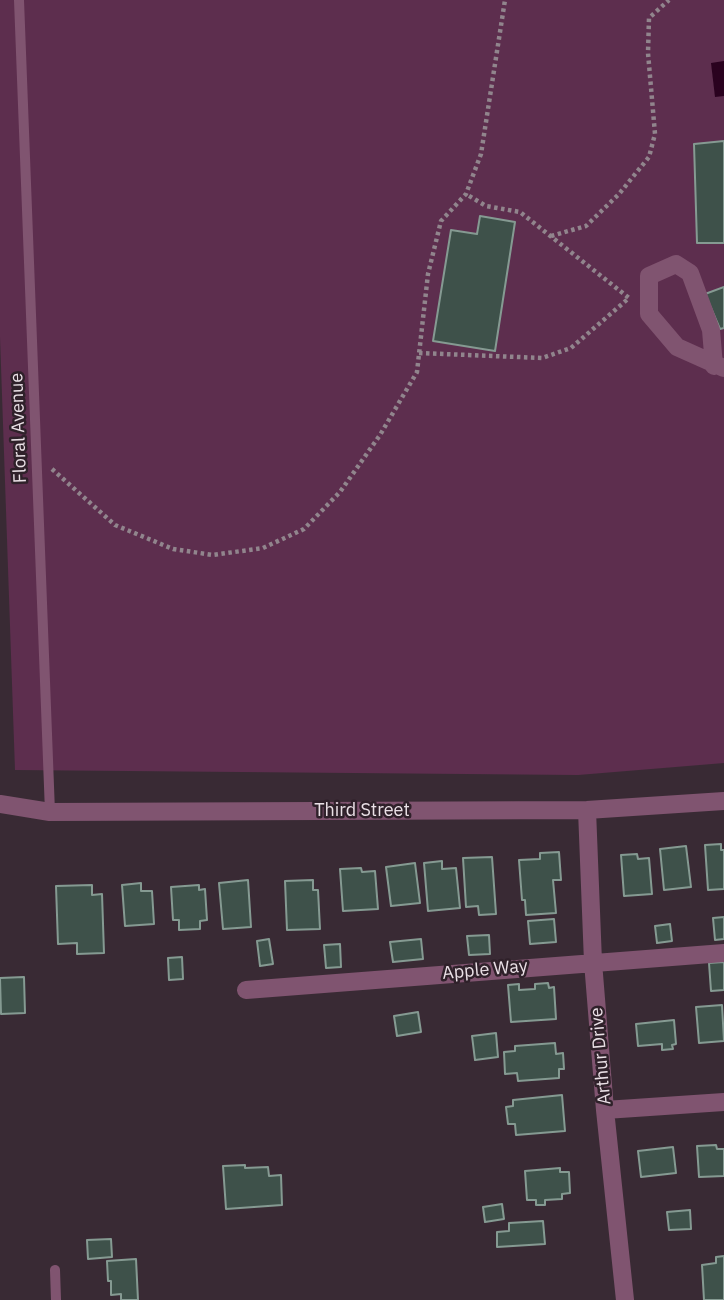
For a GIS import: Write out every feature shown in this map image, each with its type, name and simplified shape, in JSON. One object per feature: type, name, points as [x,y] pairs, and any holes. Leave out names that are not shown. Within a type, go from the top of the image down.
[{"type":"street","points":[[676,264],[690,274],[711,330],[719,367],[677,346],[649,314],[649,276],[676,264]]},
{"type":"street","name":"Third Street","points":[[0,804],[50,813],[587,810],[724,801]]},
{"type":"street","name":"Arthur Drive","points":[[587,810],[593,962],[625,1300]]},
{"type":"street","name":"Apple Way","points":[[246,990],[724,953]]},
{"type":"street","points":[[605,1110],[724,1102]]},
{"type":"lane","name":"Floral Avenue","points":[[19,0],[50,813]]},
{"type":"lane","points":[[55,1270],[56,1300]]},
{"type":"path","points":[[36,454],[115,525],[173,550],[213,555],[263,548],[304,529],[340,492],[380,435],[416,372],[428,274],[440,221],[466,194],[481,154],[505,0]]},
{"type":"path","points":[[551,236],[586,226],[649,157],[655,134],[648,52],[649,18],[669,0]]},
{"type":"path","points":[[419,353],[542,358],[571,348],[629,298],[520,212],[486,206],[466,194]]},
{"type":"shaded area","points":[[0,0],[724,0],[724,763],[578,775],[15,770],[0,337]]},
{"type":"shaded area","points":[[724,61],[724,96],[715,97],[711,63]]},
{"type":"building","points":[[724,141],[724,243],[697,243],[694,144]]},
{"type":"building","points":[[480,216],[515,222],[495,351],[433,341],[451,230],[477,234]]},
{"type":"building","points":[[724,287],[724,328],[720,329],[705,294]]},
{"type":"building","points":[[721,844],[721,850],[724,850],[724,889],[708,890],[705,845]]},
{"type":"building","points":[[686,846],[691,887],[664,890],[660,849]]},
{"type":"building","points":[[559,852],[561,880],[553,880],[556,913],[526,915],[519,860],[540,859],[540,853]]},
{"type":"building","points":[[637,854],[638,859],[649,858],[652,894],[624,896],[621,855]]},
{"type":"building","points":[[492,857],[496,914],[479,915],[478,906],[466,907],[463,858]]},
{"type":"building","points":[[442,861],[442,869],[456,868],[460,908],[428,911],[424,863]]},
{"type":"building","points":[[415,863],[420,903],[391,906],[386,867]]},
{"type":"building","points":[[361,868],[362,872],[375,871],[378,909],[343,911],[340,869]]},
{"type":"building","points":[[248,880],[251,927],[223,929],[219,883]]},
{"type":"building","points":[[313,880],[313,890],[318,890],[320,929],[287,930],[285,881]]},
{"type":"building","points":[[141,883],[141,891],[152,891],[154,924],[125,926],[122,885]]},
{"type":"building","points":[[92,885],[92,895],[102,894],[104,953],[77,954],[77,943],[58,944],[56,886]]},
{"type":"building","points":[[199,885],[199,890],[205,889],[207,920],[200,921],[200,929],[179,930],[179,920],[173,920],[171,887]]},
{"type":"building","points":[[724,917],[724,939],[715,940],[713,918]]},
{"type":"building","points":[[554,919],[556,942],[530,944],[528,921]]},
{"type":"building","points":[[670,924],[672,941],[657,943],[655,926]]},
{"type":"building","points":[[489,935],[490,954],[469,955],[467,936]]},
{"type":"building","points":[[269,939],[273,964],[260,966],[257,941]]},
{"type":"building","points":[[421,939],[423,959],[393,962],[390,942]]},
{"type":"building","points":[[340,944],[341,967],[326,968],[324,945]]},
{"type":"building","points":[[182,957],[183,979],[169,980],[168,958]]},
{"type":"building","points":[[724,962],[724,990],[711,991],[709,963]]},
{"type":"building","points":[[24,977],[25,1013],[1,1014],[0,978]]},
{"type":"building","points":[[548,983],[549,988],[554,987],[556,1019],[511,1022],[508,985],[519,984],[519,990],[535,989],[535,984]]},
{"type":"building","points":[[722,1005],[724,1041],[699,1043],[696,1007]]},
{"type":"building","points":[[418,1012],[421,1032],[397,1036],[394,1016]]},
{"type":"building","points":[[674,1020],[676,1044],[672,1045],[673,1049],[662,1050],[662,1044],[638,1046],[636,1024]]},
{"type":"building","points":[[496,1033],[498,1057],[475,1060],[472,1036]]},
{"type":"building","points":[[555,1043],[556,1054],[563,1053],[564,1069],[559,1069],[559,1078],[518,1081],[517,1073],[505,1074],[504,1052],[515,1051],[515,1046]]},
{"type":"building","points":[[562,1095],[565,1131],[516,1135],[515,1124],[508,1124],[506,1107],[513,1106],[513,1100]]},
{"type":"building","points":[[716,1145],[717,1149],[724,1149],[724,1176],[699,1177],[697,1146]]},
{"type":"building","points":[[673,1147],[676,1173],[641,1177],[638,1151]]},
{"type":"building","points":[[245,1165],[245,1168],[268,1167],[269,1176],[281,1175],[282,1205],[226,1209],[223,1166]]},
{"type":"building","points":[[560,1168],[560,1172],[569,1172],[570,1193],[562,1194],[562,1199],[545,1200],[545,1205],[536,1205],[536,1200],[527,1200],[525,1171]]},
{"type":"building","points":[[502,1204],[504,1219],[485,1222],[483,1207]]},
{"type":"building","points":[[690,1210],[691,1229],[669,1230],[667,1212]]},
{"type":"building","points":[[543,1221],[545,1244],[497,1247],[497,1232],[509,1231],[509,1223]]},
{"type":"building","points":[[111,1239],[112,1257],[88,1259],[87,1240]]},
{"type":"building","points":[[724,1256],[724,1300],[704,1300],[702,1265],[716,1263],[716,1257]]},
{"type":"building","points":[[136,1259],[138,1300],[121,1300],[121,1294],[111,1295],[107,1261]]}]
